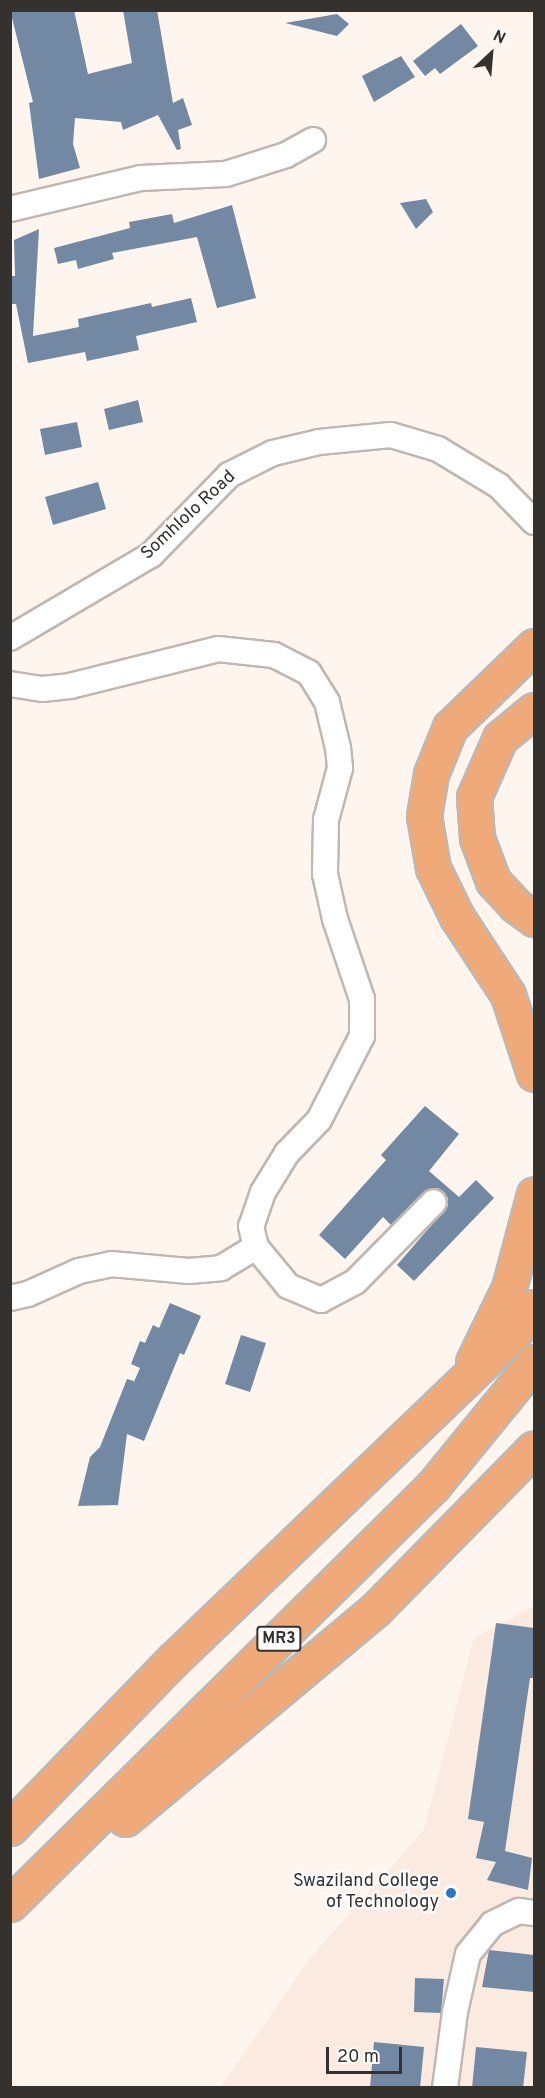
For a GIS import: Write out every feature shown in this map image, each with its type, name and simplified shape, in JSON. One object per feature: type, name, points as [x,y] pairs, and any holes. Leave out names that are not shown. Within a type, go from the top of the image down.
[{"type":"highway","points":[[534,646],[450,727],[431,774],[424,816],[433,868],[457,917],[508,995],[534,1074]]},
{"type":"highway","points":[[534,710],[500,738],[474,797],[477,838],[494,881],[515,905],[534,919]]},
{"type":"highway","points":[[467,1375],[508,1288],[534,1194]]},
{"type":"highway","points":[[10,1828],[173,1660],[272,1569],[467,1375],[514,1333],[534,1307]]},
{"type":"highway","name":"MR3","points":[[10,1904],[433,1486],[534,1362]]},
{"type":"highway","points":[[10,1914],[374,1611],[534,1448]]},
{"type":"street","points":[[10,209],[141,178],[226,174],[286,155],[313,140]]},
{"type":"street","name":"Somhlolo Road","points":[[10,638],[151,555],[229,475],[273,453],[319,442],[391,435],[438,449],[498,486],[534,522]]},
{"type":"street","points":[[10,684],[42,689],[70,686],[218,649],[274,655],[309,673],[327,702],[340,768],[326,820],[325,874],[335,919],[362,999],[362,1036],[319,1120],[287,1153],[263,1192],[251,1226],[256,1247],[288,1286],[321,1300],[355,1282],[434,1202]]},
{"type":"street","points":[[10,1298],[28,1294],[79,1271],[111,1264],[189,1271],[221,1268],[256,1247]]},
{"type":"street","points":[[446,2088],[455,2012],[468,1954],[492,1924],[519,1911],[534,1913]]},
{"type":"shaded area","name":"Swaziland College of Technology","points":[[529,1608],[534,1608],[534,2087],[220,2088],[311,1957],[424,1830],[474,1638]]},
{"type":"building","points":[[10,10],[74,10],[88,74],[132,63],[123,10],[157,10],[173,103],[183,98],[192,125],[178,130],[181,149],[177,150],[158,115],[123,130],[121,122],[75,118],[73,144],[80,168],[39,179],[29,103],[33,102]]},
{"type":"building","points":[[337,14],[349,24],[337,36],[285,23]]},
{"type":"building","points":[[461,24],[478,46],[440,74],[435,68],[425,76],[413,61]]},
{"type":"building","points":[[401,56],[415,77],[374,102],[362,76]]},
{"type":"building","points":[[426,199],[433,212],[416,229],[400,203]]},
{"type":"building","points":[[232,205],[256,298],[217,308],[197,237],[112,253],[114,259],[78,269],[76,260],[58,264],[54,248],[130,228],[129,222],[172,214],[174,223]]},
{"type":"building","points":[[39,229],[33,336],[79,327],[78,319],[151,303],[152,307],[191,298],[197,322],[136,336],[139,350],[87,361],[85,352],[28,363],[16,304],[10,304],[10,276],[15,276],[14,240]]},
{"type":"building","points":[[138,400],[143,422],[109,430],[104,409]]},
{"type":"building","points":[[77,422],[82,447],[45,455],[40,429]]},
{"type":"building","points":[[98,482],[106,509],[53,525],[45,497]]},
{"type":"building","points":[[425,1106],[459,1134],[429,1171],[459,1197],[476,1180],[494,1198],[414,1281],[397,1265],[448,1206],[448,1198],[438,1188],[424,1192],[391,1225],[383,1217],[345,1259],[319,1235],[386,1160],[381,1155]]},
{"type":"building","points":[[170,1303],[201,1316],[184,1355],[180,1353],[144,1441],[127,1434],[118,1505],[78,1506],[90,1457],[100,1447],[127,1379],[134,1381],[133,1384],[140,1368],[131,1364],[140,1341],[145,1343],[153,1325],[159,1328]]},
{"type":"building","points":[[241,1335],[266,1343],[250,1392],[225,1384]]},
{"type":"building","points":[[496,1623],[534,1628],[534,1678],[530,1678],[505,1851],[532,1858],[528,1890],[487,1880],[496,1862],[476,1858],[484,1822],[468,1819]]},
{"type":"building","points":[[489,1950],[534,1955],[534,1992],[482,1987]]},
{"type":"building","points":[[415,1978],[444,1979],[441,2013],[414,2012]]},
{"type":"building","points":[[374,2042],[424,2047],[420,2088],[370,2088]]},
{"type":"building","points":[[476,2047],[527,2052],[523,2088],[472,2088]]},
{"type":"place","name":"Swaziland College of Technology","points":[[451,1893]]}]
